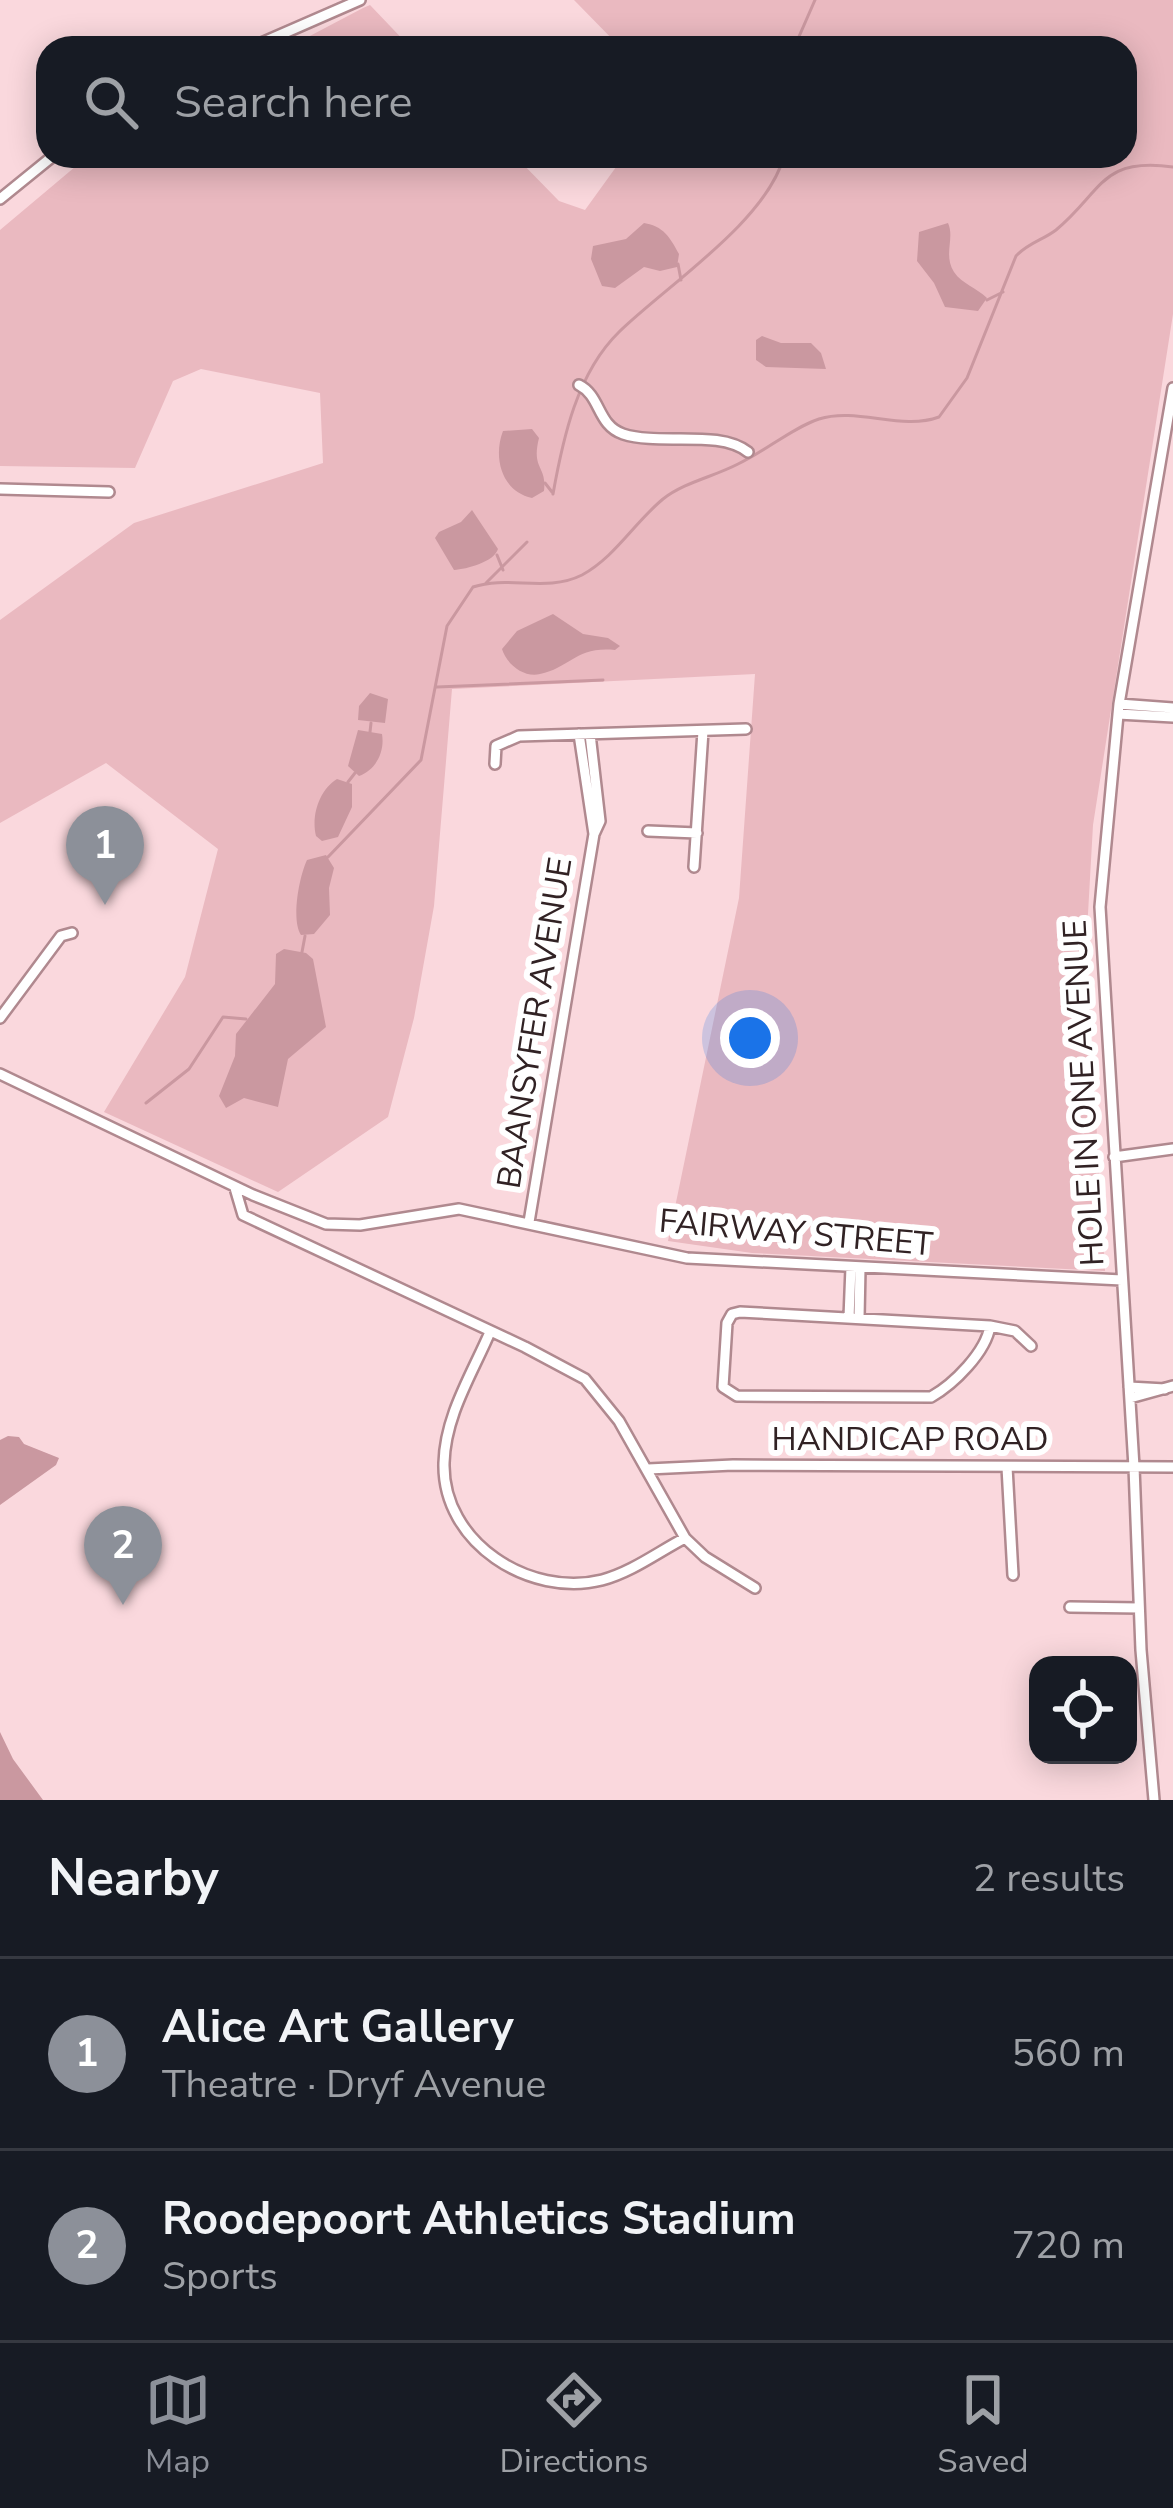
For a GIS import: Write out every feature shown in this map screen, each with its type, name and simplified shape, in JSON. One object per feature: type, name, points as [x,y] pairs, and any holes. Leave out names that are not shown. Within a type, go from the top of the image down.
[{"type":"street","points":[[278,36],[360,0]]},
{"type":"street","points":[[0,199],[38,168]]},
{"type":"street","points":[[584,388],[600,417],[620,433],[729,442],[748,452]]},
{"type":"street","name":"HOLE IN ONE AVENUE","points":[[1154,1800],[1100,907],[1119,709],[1173,388]]},
{"type":"street","points":[[1158,475],[1173,476]]},
{"type":"street","points":[[0,488],[109,492]]},
{"type":"street","points":[[1119,709],[1173,708]]},
{"type":"street","points":[[1119,709],[1173,717]]},
{"type":"street","points":[[495,764],[493,752],[507,738],[746,729]]},
{"type":"street","points":[[694,867],[704,731]]},
{"type":"street","name":"BAANSYFER AVENUE","points":[[530,1222],[594,834],[600,821],[585,734]]},
{"type":"street","points":[[648,831],[697,833]]},
{"type":"street","points":[[0,1018],[61,936],[72,933]]},
{"type":"street","name":"FAIRWAY STREET","points":[[0,1074],[313,1221],[343,1226],[445,1209],[475,1210],[687,1258],[1122,1280]]},
{"type":"street","points":[[1114,1157],[1173,1149]]},
{"type":"street","points":[[235,1186],[241,1214],[563,1366],[597,1390],[685,1538],[705,1557],[755,1588]]},
{"type":"street","points":[[253,1195],[254,1220]]},
{"type":"street","points":[[854,1318],[855,1268]]},
{"type":"street","points":[[990,1326],[985,1345],[931,1396],[737,1396],[724,1390],[727,1323],[732,1314],[854,1318],[990,1326],[1010,1328],[1031,1346]]},
{"type":"street","points":[[490,1332],[450,1424],[444,1469],[459,1517],[480,1547],[530,1577],[582,1583],[618,1574],[685,1538]]},
{"type":"street","points":[[1130,1393],[1169,1387]]},
{"type":"street","name":"HANDICAP ROAD","points":[[648,1469],[733,1465],[1173,1467]]},
{"type":"street","points":[[1007,1467],[1013,1575]]},
{"type":"street","points":[[1070,1606],[1139,1608]]},
{"type":"shaded area","points":[[574,0],[1173,0],[1173,314],[1093,825],[1086,949],[1105,1271],[752,1253],[668,1241],[739,898],[755,674],[452,689],[434,906],[414,1018],[388,1117],[278,1192],[104,1112],[185,977],[218,849],[106,763],[0,823],[0,620],[134,523],[323,463],[320,393],[201,369],[173,381],[135,468],[0,466],[0,230],[74,168],[527,168],[559,201],[585,210],[615,168],[1137,168],[1137,36],[609,36]]},
{"type":"shaded area","points":[[370,5],[400,36],[310,36]]},
{"type":"shaded area","points":[[644,223],[669,238],[679,254],[677,267],[660,271],[644,267],[615,288],[602,286],[591,259],[593,246],[626,239]]},
{"type":"shaded area","points":[[948,223],[954,272],[987,298],[978,311],[945,307],[917,261],[919,232]]},
{"type":"shaded area","points":[[762,336],[781,343],[811,343],[821,353],[826,369],[766,367],[756,360],[756,340]]},
{"type":"shaded area","points":[[532,429],[539,438],[537,456],[544,491],[532,498],[507,481],[499,451],[503,431]]},
{"type":"shaded area","points":[[472,510],[498,549],[486,561],[454,570],[435,538]]},
{"type":"shaded area","points":[[553,614],[583,634],[608,638],[620,646],[582,654],[540,674],[516,668],[502,649],[517,631]]},
{"type":"shaded area","points":[[370,693],[388,699],[385,723],[358,720],[359,706]]},
{"type":"shaded area","points":[[358,730],[382,734],[383,741],[375,765],[359,776],[348,766]]},
{"type":"shaded area","points":[[337,779],[352,784],[352,807],[338,837],[322,841],[316,836],[316,812],[325,790]]},
{"type":"shaded area","points":[[326,855],[334,868],[330,915],[314,934],[301,935],[296,909],[304,867],[307,860]]},
{"type":"shaded area","points":[[284,949],[313,959],[326,1027],[288,1059],[278,1107],[244,1098],[226,1108],[219,1096],[235,1056],[236,1034],[275,984],[276,954]]},
{"type":"shaded area","points":[[8,1436],[59,1458],[56,1465],[0,1505],[0,1440]]},
{"type":"shaded area","points":[[0,1732],[13,1759],[43,1800],[0,1800]]},
{"type":"waterway","points":[[799,36],[815,0]]},
{"type":"waterway","points":[[1137,166],[1173,167]]},
{"type":"waterway","points":[[553,494],[574,407],[605,348],[737,228],[779,168]]},
{"type":"waterway","points":[[328,857],[421,760],[447,626],[473,587],[555,583],[582,575],[672,493],[738,464],[819,419],[849,416],[910,422],[939,417],[967,378],[1016,256],[1056,230],[1105,180],[1128,168]]},
{"type":"waterway","points":[[678,264],[681,280]]},
{"type":"waterway","points":[[987,300],[1003,292]]},
{"type":"waterway","points":[[545,483],[552,492]]},
{"type":"waterway","points":[[486,583],[527,542]]},
{"type":"waterway","points":[[497,555],[503,570]]},
{"type":"waterway","points":[[437,687],[603,680]]},
{"type":"waterway","points":[[370,732],[371,723]]},
{"type":"waterway","points":[[348,782],[355,773]]},
{"type":"waterway","points":[[302,952],[305,936]]},
{"type":"waterway","points":[[146,1103],[189,1069],[223,1017],[246,1019]]},
{"type":"place","name":"Alice Art Gallery","points":[[105,905]]},
{"type":"place","name":"Roodepoort Athletics Stadium","points":[[123,1605]]}]
